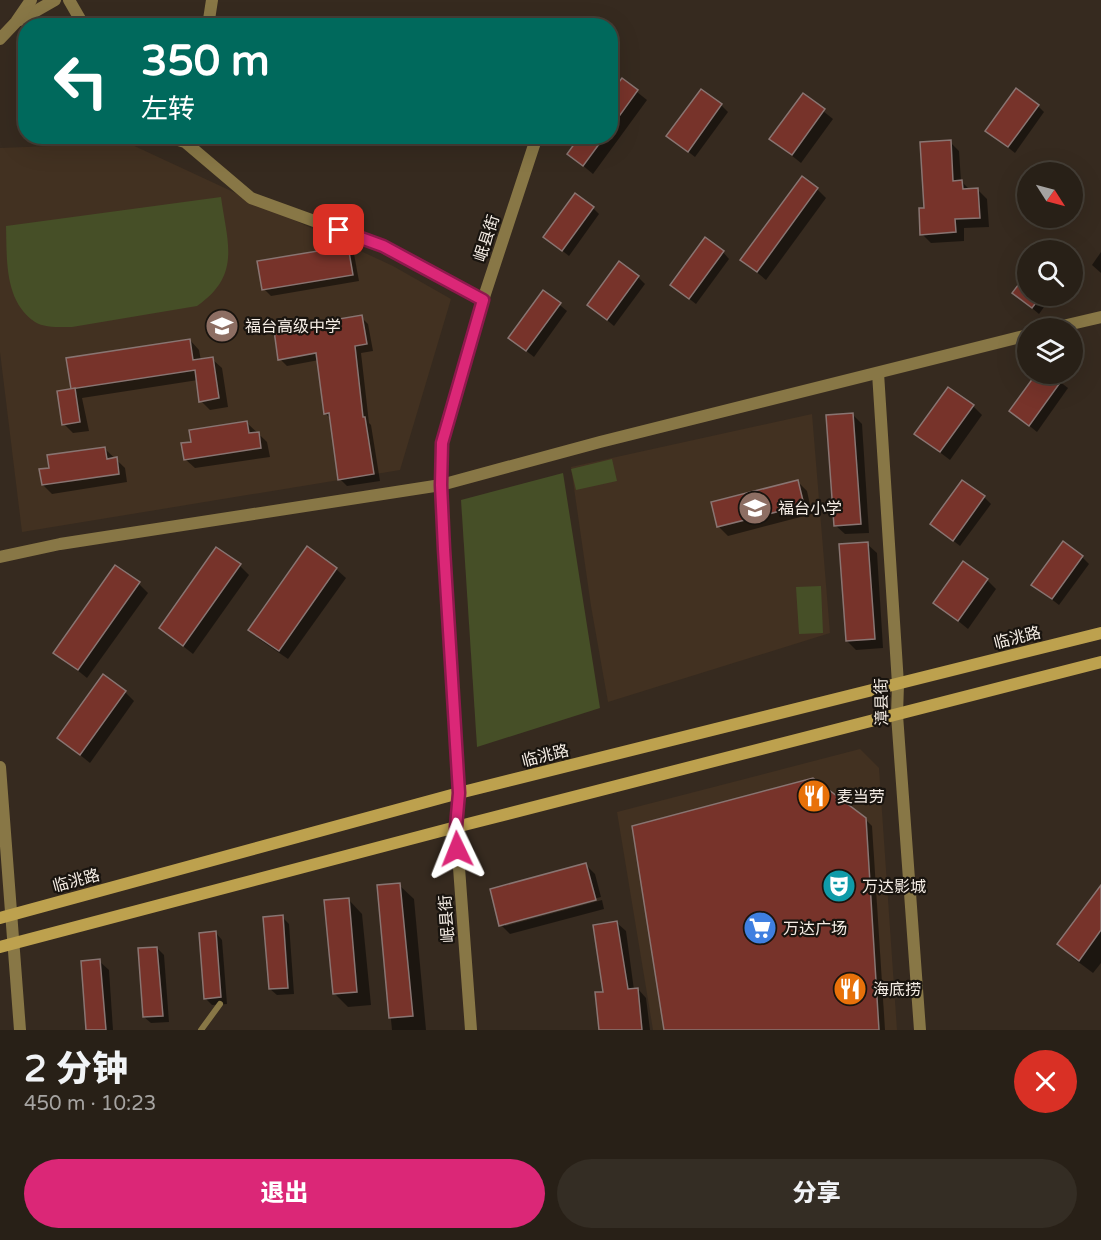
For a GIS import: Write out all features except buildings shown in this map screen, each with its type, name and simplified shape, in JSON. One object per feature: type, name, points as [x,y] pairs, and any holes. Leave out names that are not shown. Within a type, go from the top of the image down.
[{"type":"main road","name":"临洮路","points":[[5,916],[459,793],[1101,633]]},
{"type":"main road","points":[[0,947],[456,827],[1101,662]]},
{"type":"street","points":[[19,18],[31,0]]},
{"type":"street","points":[[23,18],[55,0]]},
{"type":"street","points":[[69,0],[79,18]]},
{"type":"street","points":[[210,18],[213,0]]},
{"type":"street","points":[[0,39],[18,19]]},
{"type":"street","points":[[192,144],[251,198],[383,246],[483,300]]},
{"type":"street","name":"岷县街","points":[[471,1030],[456,827],[459,793],[441,485],[442,443],[483,300],[534,144]]},
{"type":"street","points":[[1083,321],[1101,316]]},
{"type":"street","points":[[0,557],[60,544],[441,485],[600,442],[1017,338]]},
{"type":"street","name":"漳县街","points":[[878,373],[898,684],[897,715],[920,1030]]},
{"type":"street","points":[[0,767],[5,916],[14,944],[20,1030]]},
{"type":"lane","points":[[201,1030],[220,1004]]},
{"type":"shaded area","name":"福台高级中学","points":[[130,144],[393,266],[451,299],[400,470],[22,532],[0,352],[0,148]]},
{"type":"shaded area","name":"福台小学","points":[[812,414],[830,633],[608,702],[591,606],[571,467]]},
{"type":"shaded area","name":"万达广场","points":[[860,749],[879,768],[897,1030],[653,1030],[617,812]]},
{"type":"green space","points":[[221,197],[228,243],[226,270],[221,282],[197,306],[72,327],[58,327],[35,322],[25,313],[12,291],[7,265],[6,226]]},
{"type":"green space","points":[[612,459],[617,481],[576,490],[571,469]]},
{"type":"green space","points":[[563,473],[600,708],[477,747],[461,500]]},
{"type":"green space","points":[[821,586],[823,633],[799,634],[796,587]]},
{"type":"place","name":"福台高级中学","points":[[222,326]]},
{"type":"place","name":"福台小学","points":[[755,508]]},
{"type":"place","name":"麦当劳","points":[[814,796]]},
{"type":"place","name":"万达影城","points":[[839,886]]},
{"type":"place","name":"万达广场","points":[[760,928]]},
{"type":"place","name":"海底捞","points":[[850,989]]},
{"type":"route","points":[[339,230],[383,246],[483,300],[442,443],[444,549],[459,793],[457,849]]}]
